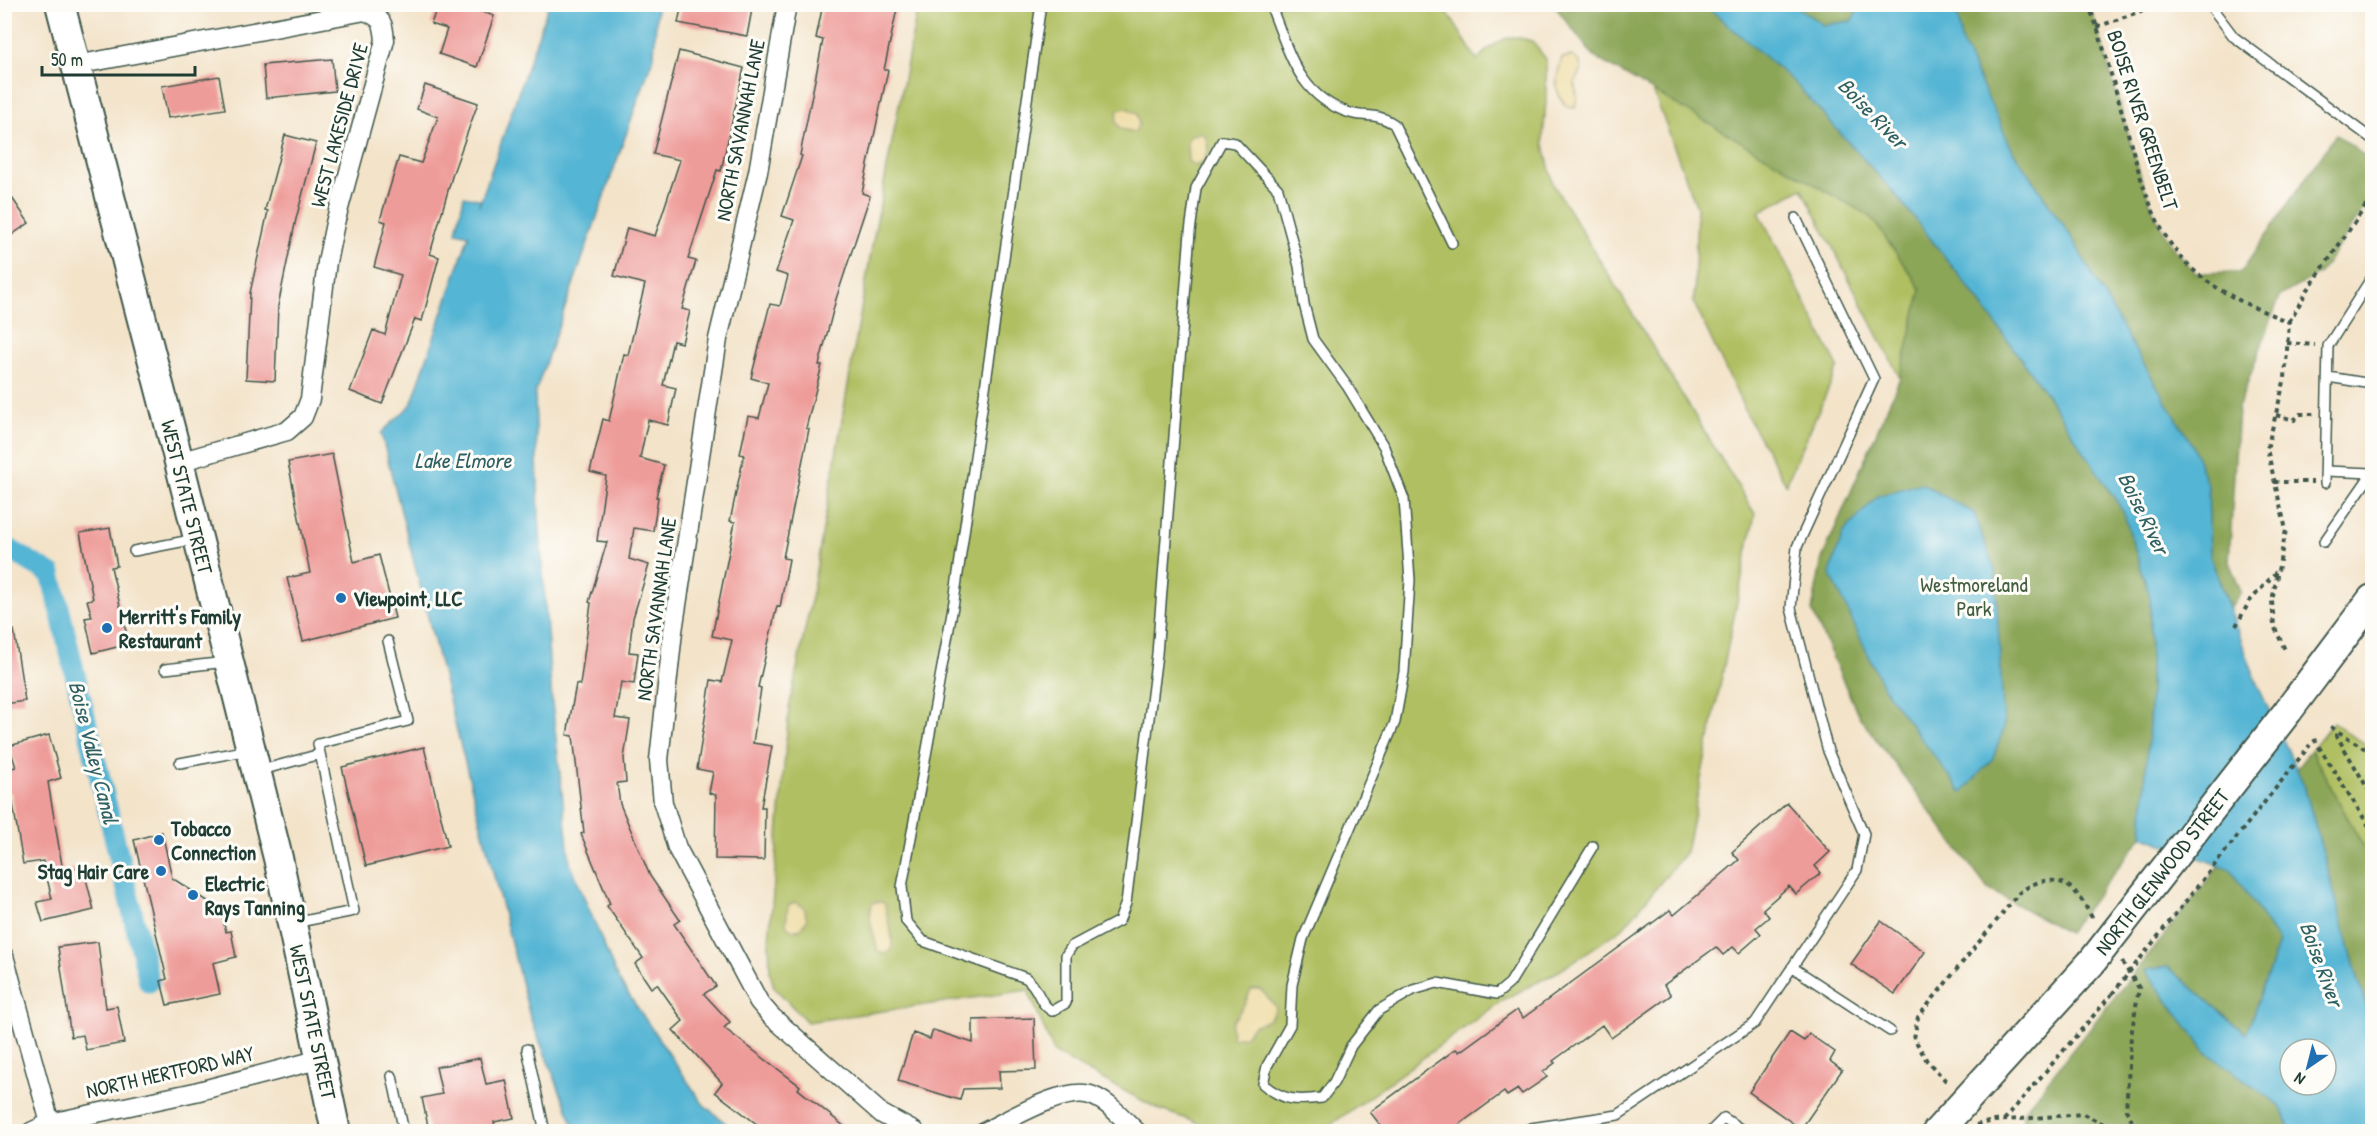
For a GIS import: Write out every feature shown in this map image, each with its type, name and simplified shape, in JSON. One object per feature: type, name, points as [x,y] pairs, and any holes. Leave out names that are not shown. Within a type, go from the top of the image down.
[{"type":"main road","name":"WEST STATE STREET","points":[[60,4],[254,760],[336,1131]]},
{"type":"main road","name":"NORTH GLENWOOD STREET","points":[[1937,1131],[2091,963],[2373,599]]},
{"type":"street","name":"NORTH SAVANNAH LANE","points":[[787,4],[758,172],[718,339],[673,631],[659,760],[663,803],[677,848],[759,1002],[771,1016],[882,1114],[915,1131]]},
{"type":"street","name":"WEST LAKESIDE DRIVE","points":[[76,64],[365,11],[376,16],[383,23],[385,40],[335,223],[327,262],[310,399],[303,417],[287,431],[179,462]]},
{"type":"street","points":[[4,956],[50,1123]]},
{"type":"street","name":"NORTH HERTFORD WAY","points":[[31,1131],[50,1123],[195,1092],[321,1059]]},
{"type":"street","points":[[984,1131],[1064,1095],[1090,1094],[1105,1102],[1137,1131]]},
{"type":"lane","points":[[1041,4],[954,601],[902,887],[906,921],[923,941],[1026,978],[1035,985],[1044,1007],[1052,1011],[1066,1003],[1066,955],[1072,946],[1119,921],[1123,912],[1157,654],[1190,232],[1196,188],[1222,141],[1235,143],[1278,189],[1299,266],[1304,304],[1313,339],[1347,386],[1384,447],[1404,499],[1410,580],[1404,672],[1395,722],[1303,939],[1292,985],[1290,1025],[1267,1066],[1263,1084],[1276,1094],[1297,1101],[1322,1098],[1334,1082],[1351,1046],[1379,1010],[1404,995],[1437,983],[1497,994],[1510,983],[1593,846]]},
{"type":"lane","points":[[1270,4],[1295,65],[1307,87],[1326,102],[1351,113],[1381,116],[1394,124],[1452,243]]},
{"type":"lane","points":[[2210,5],[2234,37],[2373,139]]},
{"type":"lane","points":[[1522,1131],[1618,1115],[1755,1023],[1857,870],[1864,834],[1828,751],[1791,608],[1797,547],[1874,379],[1796,218]]},
{"type":"lane","points":[[2325,483],[2328,346],[2373,277]]},
{"type":"lane","points":[[2328,377],[2373,384]]},
{"type":"lane","points":[[2326,471],[2372,473]]},
{"type":"lane","points":[[2325,542],[2372,473]]},
{"type":"lane","points":[[134,551],[198,539]]},
{"type":"lane","points":[[292,924],[354,911],[318,744],[408,721],[388,641]]},
{"type":"lane","points":[[165,669],[229,662]]},
{"type":"lane","points":[[180,763],[320,754]]},
{"type":"lane","points":[[1792,967],[1890,1031]]},
{"type":"lane","points":[[527,1049],[545,1131]]},
{"type":"lane","points":[[392,1076],[404,1131]]},
{"type":"lane","points":[[1710,1131],[1724,1118],[1745,1131]]},
{"type":"path","name":"BOISE RIVER GREENBELT","points":[[2088,4],[2097,27],[2142,181],[2173,248],[2196,273],[2245,305],[2289,322]]},
{"type":"path","points":[[2097,27],[2160,4]]},
{"type":"path","points":[[2286,652],[2274,626],[2272,601],[2286,530],[2267,449],[2285,378],[2289,322],[2307,291],[2373,197]]},
{"type":"path","points":[[2287,343],[2299,344]]},
{"type":"path","points":[[2276,415],[2294,420],[2300,414]]},
{"type":"path","points":[[2274,482],[2300,482]]},
{"type":"path","points":[[2236,626],[2249,602],[2278,569]]},
{"type":"path","points":[[2373,753],[2331,726],[2373,796]]},
{"type":"path","points":[[2314,739],[2373,831]]},
{"type":"path","points":[[2004,1120],[2112,994],[2310,745]]},
{"type":"path","points":[[1965,1127],[2004,1120],[2083,1114],[2120,1131]]},
{"type":"green space","points":[[918,5],[1443,5],[1477,60],[1493,46],[1508,38],[1515,37],[1532,41],[1546,59],[1543,140],[1553,184],[1755,514],[1686,852],[1623,928],[1559,971],[1503,1000],[1322,1131],[1222,1131],[1158,1109],[1054,1053],[1028,990],[807,1022],[774,987],[770,973],[769,940],[789,708],[810,605],[871,252]]},
{"type":"green space","name":"Westmoreland Park","points":[[1554,5],[1705,5],[1792,79],[1896,195],[1974,294],[2045,392],[2123,511],[2150,597],[2150,707],[2142,836],[2068,933],[1988,889],[1859,716],[1812,611],[1822,559],[1900,378],[1921,289],[1871,217],[1594,57]]},
{"type":"green space","name":"Westmoreland Park","points":[[1621,5],[1924,246],[2059,821],[1988,889],[1859,716],[1812,611],[1822,559],[1900,378],[1802,188],[1759,212],[1838,367],[1786,484],[1750,421],[1694,303],[1697,208]]},
{"type":"green space","points":[[1794,5],[1859,5],[1852,21],[1823,25]]},
{"type":"green space","points":[[1956,5],[2088,5],[2097,27],[2142,181],[2156,217],[2173,248],[2196,273],[2241,272],[2336,134],[2372,162],[2372,197],[2320,273],[2280,296],[2238,408],[2229,562],[2241,592],[2230,608],[2210,556],[2208,487],[2072,238],[2013,151],[1961,41]]},
{"type":"green space","points":[[2333,722],[2372,750],[2372,863],[2311,750]]},
{"type":"green space","points":[[2311,750],[2372,863],[2372,1028],[2304,785],[2296,769]]},
{"type":"green space","points":[[2220,865],[2231,870],[2279,942],[2246,1034],[2168,967],[2145,971],[2205,1051],[2282,1107],[2290,1131],[2024,1131],[2023,1112]]},
{"type":"sand","points":[[1572,56],[1580,62],[1581,72],[1575,82],[1577,98],[1575,108],[1567,107],[1557,89],[1562,58]]},
{"type":"sand","points":[[1127,108],[1137,114],[1139,123],[1135,132],[1121,129],[1116,122],[1118,110]]},
{"type":"sand","points":[[1201,133],[1206,137],[1208,148],[1204,161],[1195,166],[1188,161],[1187,142],[1191,135]]},
{"type":"sand","points":[[795,902],[804,907],[807,920],[800,929],[792,931],[786,924],[788,906]]},
{"type":"sand","points":[[874,902],[885,904],[891,933],[891,951],[884,954],[877,951],[871,925],[870,913]]},
{"type":"sand","points":[[1251,989],[1260,989],[1276,1007],[1273,1015],[1268,1020],[1254,1025],[1245,1036],[1232,1038],[1231,1024],[1245,1004]]},
{"type":"water","name":"Lake Elmore","points":[[549,4],[657,5],[654,55],[535,393],[539,517],[552,702],[570,863],[618,979],[703,1104],[735,1131],[576,1131],[530,1017],[381,433],[411,405],[469,235],[456,232],[464,196],[480,199],[479,206]]},
{"type":"water","name":"Boise River","points":[[1705,5],[1794,5],[1823,25],[1852,21],[1859,5],[1956,5],[1961,41],[2013,151],[2072,238],[2128,338],[2192,444],[2208,487],[2210,556],[2258,686],[2304,785],[2372,1028],[2372,1131],[2290,1131],[2282,1107],[2205,1051],[2145,970],[2168,967],[2246,1034],[2279,942],[2231,870],[2142,836],[2150,707],[2150,597],[2123,511],[2045,392],[1974,294],[1896,195],[1794,82]]},
{"type":"water","points":[[1921,483],[1974,513],[1995,571],[2004,728],[1993,758],[1962,793],[1884,689],[1830,573],[1843,533],[1878,496]]},
{"type":"building","points":[[438,4],[459,4],[494,16],[477,67],[439,54],[447,29],[431,24]]},
{"type":"building","points":[[682,4],[753,4],[747,36],[678,23]]},
{"type":"building","points":[[823,4],[898,4],[884,70],[888,70],[862,193],[870,196],[836,299],[819,365],[822,365],[806,428],[809,429],[783,558],[789,559],[780,607],[777,606],[758,687],[761,688],[753,743],[772,746],[761,807],[765,807],[764,860],[715,859],[716,795],[709,793],[713,772],[697,769],[711,680],[722,682],[732,640],[712,636],[735,522],[730,521],[744,455],[740,454],[748,416],[759,418],[768,383],[751,378],[770,304],[780,306],[788,276],[776,272],[794,220],[782,216],[802,156],[800,155],[823,40],[816,38]]},
{"type":"building","points":[[679,51],[744,68],[721,171],[717,170],[688,259],[696,261],[682,309],[690,311],[682,343],[673,341],[663,385],[676,388],[668,425],[648,420],[640,458],[664,465],[656,497],[658,497],[653,531],[634,528],[629,559],[649,565],[633,618],[629,652],[638,653],[634,684],[621,682],[615,718],[630,720],[624,758],[626,782],[617,783],[620,804],[650,876],[680,920],[674,924],[716,986],[704,994],[730,1022],[724,1028],[800,1086],[798,1089],[850,1131],[766,1131],[715,1092],[722,1083],[673,1030],[683,1021],[657,984],[651,988],[635,964],[643,958],[607,906],[610,904],[581,834],[584,833],[573,736],[567,735],[576,684],[580,685],[591,603],[589,602],[607,542],[597,541],[606,476],[590,472],[603,419],[609,421],[624,354],[628,355],[645,284],[614,276],[627,228],[655,236],[680,160],[653,154]]},
{"type":"building","points":[[332,59],[335,91],[266,98],[263,65]]},
{"type":"building","points":[[219,76],[225,109],[168,118],[162,86]]},
{"type":"building","points":[[425,85],[478,103],[453,173],[430,254],[439,257],[422,321],[415,319],[382,404],[350,391],[373,330],[385,335],[401,275],[374,267],[386,222],[380,220],[399,157],[421,163],[438,117],[417,109]]},
{"type":"building","points":[[285,135],[316,143],[296,219],[278,306],[275,381],[246,379],[250,293],[268,211],[265,210]]},
{"type":"building","points":[[4,186],[29,223],[4,240]]},
{"type":"building","points":[[332,454],[354,562],[379,555],[395,618],[303,641],[287,578],[310,573],[288,462]]},
{"type":"building","points":[[110,528],[117,566],[111,567],[129,644],[93,653],[85,618],[92,617],[87,600],[93,599],[80,533]]},
{"type":"building","points":[[14,630],[25,701],[4,704],[4,631]]},
{"type":"building","points":[[49,735],[61,778],[48,782],[63,871],[83,867],[94,910],[43,922],[37,902],[52,899],[43,861],[23,864],[11,792],[9,793],[4,770],[16,767],[9,746]]},
{"type":"building","points":[[424,747],[448,846],[366,866],[342,767]]},
{"type":"building","points":[[1787,803],[1830,852],[1815,866],[1821,873],[1796,894],[1789,886],[1763,909],[1769,917],[1756,928],[1761,934],[1739,953],[1733,947],[1723,955],[1716,947],[1664,985],[1671,995],[1611,1038],[1602,1025],[1553,1061],[1555,1063],[1543,1072],[1547,1077],[1522,1094],[1518,1089],[1507,1096],[1504,1092],[1450,1131],[1385,1131],[1370,1112],[1456,1049],[1459,1052],[1517,1010],[1523,1018],[1670,910],[1674,915],[1739,860],[1732,852]]},
{"type":"building","points":[[162,832],[172,878],[220,909],[226,932],[231,931],[236,957],[213,963],[220,994],[167,1005],[161,981],[167,979],[134,840]]},
{"type":"building","points":[[1881,921],[1925,952],[1895,994],[1851,964]]},
{"type":"building","points":[[98,942],[106,1008],[117,1006],[124,1043],[86,1050],[83,1035],[71,1037],[58,947]]},
{"type":"building","points":[[1034,1018],[1036,1070],[999,1071],[1000,1088],[963,1089],[960,1100],[898,1081],[913,1033],[930,1039],[933,1030],[973,1043],[973,1020]]},
{"type":"building","points":[[1790,1032],[1804,1041],[1809,1034],[1835,1052],[1830,1061],[1842,1070],[1801,1129],[1749,1092]]},
{"type":"building","points":[[480,1058],[486,1084],[506,1080],[514,1118],[494,1122],[496,1131],[429,1131],[422,1098],[442,1094],[436,1067]]},
{"type":"waterway","name":"Boise Valley Canal","points":[[4,546],[51,574],[149,982]]},
{"type":"place","name":"Viewpoint, LLC","points":[[341,598]]},
{"type":"place","name":"Merritt's Family Restaurant","points":[[107,628]]},
{"type":"place","name":"Tobacco Connection","points":[[159,840]]},
{"type":"place","name":"Stag Hair Care","points":[[161,871]]},
{"type":"place","name":"Electric Rays Tanning","points":[[193,895]]}]
